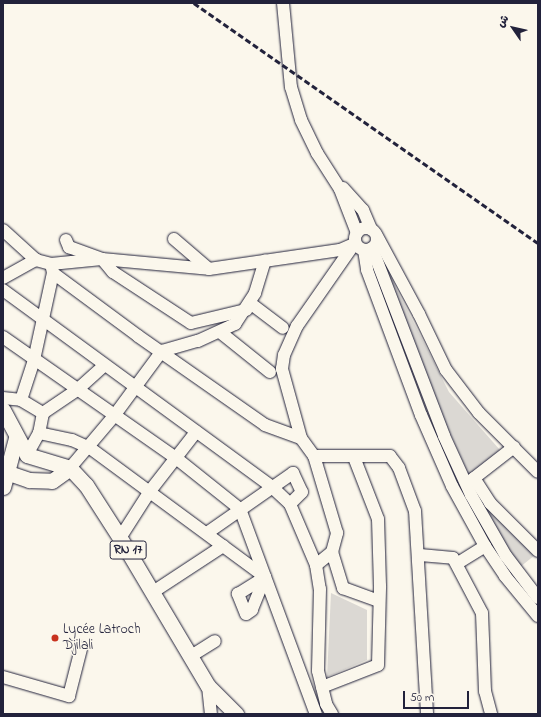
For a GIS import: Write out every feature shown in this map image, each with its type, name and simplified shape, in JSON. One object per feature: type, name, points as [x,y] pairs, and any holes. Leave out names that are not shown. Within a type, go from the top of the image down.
[{"type":"main road","points":[[4,417],[27,455],[70,468]]},
{"type":"main road","points":[[3,487],[5,471],[16,438]]},
{"type":"main road","points":[[5,471],[29,480],[52,481],[70,468]]},
{"type":"main road","name":"RN 17","points":[[70,468],[96,500],[153,592],[208,686],[236,714]]},
{"type":"street","points":[[283,3],[291,87],[301,120],[330,176],[340,189],[441,429],[470,481],[494,538],[538,598]]},
{"type":"street","points":[[330,176],[363,210],[374,233],[419,314],[446,370],[478,412],[538,472]]},
{"type":"street","points":[[374,233],[362,229],[362,244],[367,270],[421,415],[452,486],[485,546],[505,576],[538,616]]},
{"type":"street","points":[[3,230],[36,260],[52,269],[265,425],[302,438]]},
{"type":"street","points":[[374,233],[362,244],[297,326],[284,355],[282,369],[302,438],[314,456],[337,533],[332,552],[343,588],[378,601]]},
{"type":"street","points":[[174,239],[209,269]]},
{"type":"street","points":[[66,240],[69,247],[102,258],[209,269],[340,250],[362,244]]},
{"type":"street","points":[[52,269],[102,258]]},
{"type":"street","points":[[102,258],[113,272],[191,323],[248,306],[283,328]]},
{"type":"street","points":[[3,278],[36,260]]},
{"type":"street","points":[[70,468],[90,448],[162,350],[220,332],[235,324],[248,306],[265,261]]},
{"type":"street","points":[[21,400],[34,360],[52,269]]},
{"type":"street","points":[[3,290],[134,388],[272,487],[290,504],[316,565],[320,589],[318,671],[326,704],[332,714]]},
{"type":"street","points":[[220,332],[270,372]]},
{"type":"street","points":[[3,337],[176,458],[240,508],[316,714]]},
{"type":"street","points":[[42,413],[77,390],[104,366]]},
{"type":"street","points":[[3,398],[21,400],[42,413]]},
{"type":"street","points":[[27,455],[40,433],[42,413]]},
{"type":"street","points":[[120,538],[150,492],[196,432]]},
{"type":"street","points":[[40,433],[72,440],[90,448],[265,577]]},
{"type":"street","points":[[470,481],[514,447]]},
{"type":"street","points":[[314,456],[390,456],[400,468],[415,511],[420,555],[427,714]]},
{"type":"street","points":[[322,687],[378,665],[378,519],[354,457]]},
{"type":"street","points":[[207,533],[240,508],[294,473],[302,492],[290,504]]},
{"type":"street","points":[[470,481],[538,551]]},
{"type":"street","points":[[153,592],[223,546]]},
{"type":"street","points":[[458,563],[485,546]]},
{"type":"street","points":[[316,565],[332,552]]},
{"type":"street","points":[[420,555],[448,556],[458,563],[482,613],[486,691],[491,714]]},
{"type":"street","points":[[191,656],[215,641]]},
{"type":"street","points":[[3,677],[69,696],[81,649]]},
{"type":"street","points":[[208,686],[211,714]]},
{"type":"shaded area","points":[[385,266],[449,392],[500,450],[469,475],[444,420]]},
{"type":"shaded area","points":[[475,489],[509,531],[535,555],[520,567],[495,528]]},
{"type":"shaded area","points":[[331,593],[367,610],[367,660],[327,677]]},
{"type":"railway","points":[[194,3],[538,243]]},
{"type":"place","name":"Lycée Latroch Djilali","points":[[55,638]]}]
